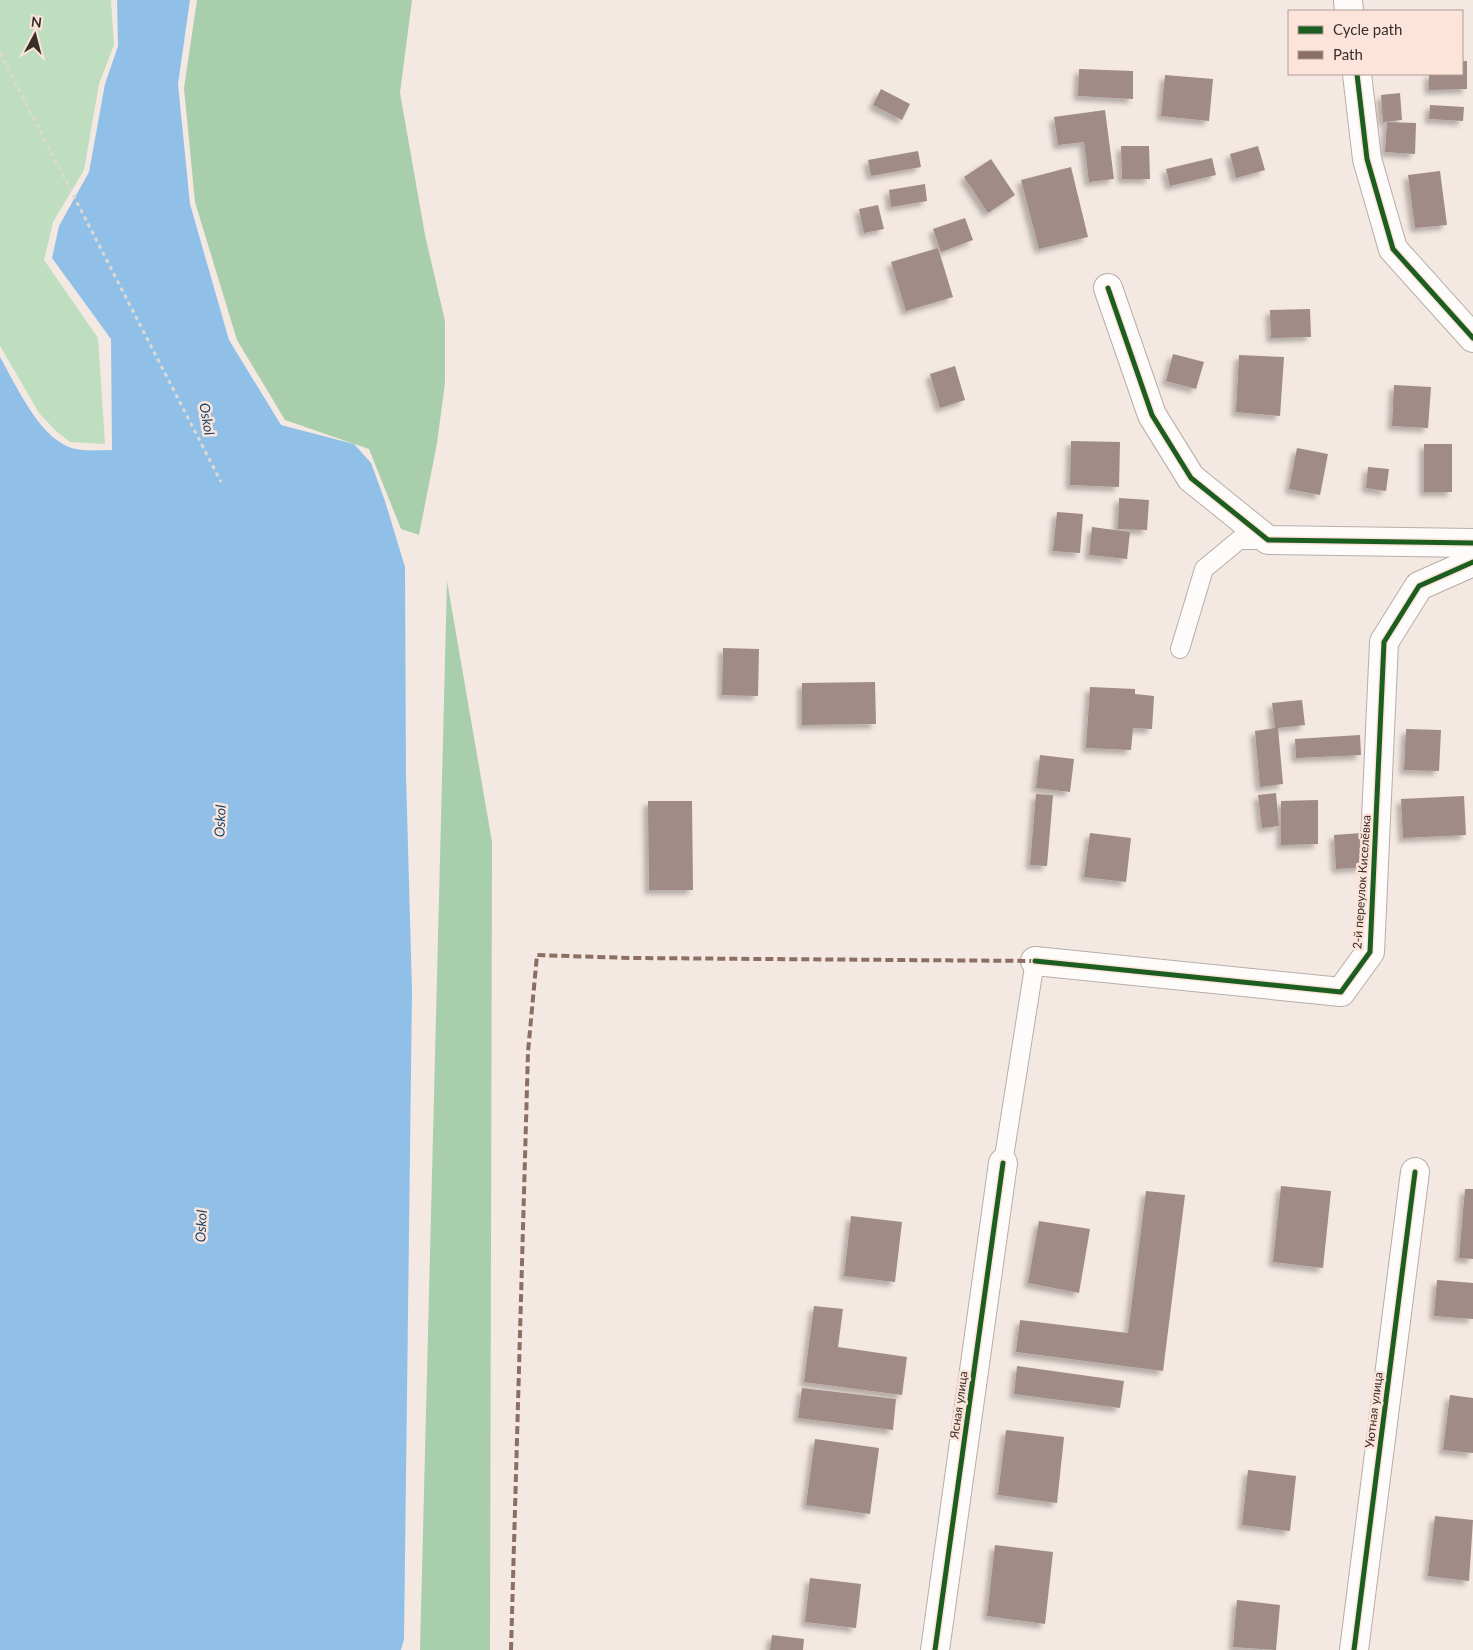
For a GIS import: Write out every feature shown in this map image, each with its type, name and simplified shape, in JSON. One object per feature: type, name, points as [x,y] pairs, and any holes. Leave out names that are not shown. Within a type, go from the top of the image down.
[{"type":"street","points":[[1357,75],[1367,159],[1393,249],[1473,338]]},
{"type":"street","points":[[1108,288],[1152,415],[1191,478],[1268,540],[1473,544]]},
{"type":"street","name":"2-й переулок Киселёвка","points":[[1035,961],[1341,992],[1370,952],[1384,642],[1419,586],[1473,562]]},
{"type":"street","name":"Ясная улица","points":[[935,1650],[1003,1163]]},
{"type":"street","name":"Уютная улица","points":[[1354,1650],[1415,1172]]},
{"type":"lane","points":[[1180,649],[1204,569],[1239,540],[1268,540]]},
{"type":"lane","points":[[1003,1163],[1035,961]]},
{"type":"path","points":[[0,52],[221,482]]},
{"type":"green space","points":[[0,0],[111,0],[114,45],[99,84],[84,170],[53,222],[44,260],[98,338],[105,444],[70,442],[56,431],[39,413],[0,346]]},
{"type":"green space","points":[[197,0],[412,0],[400,93],[425,235],[445,321],[445,383],[437,443],[419,535],[401,529],[369,449],[285,420],[237,340],[195,202],[184,88]]},
{"type":"green space","points":[[447,581],[492,842],[490,1650],[420,1650]]},
{"type":"water","name":"Oskol","points":[[117,0],[190,0],[178,84],[190,204],[229,340],[281,425],[354,444],[371,463],[405,567],[406,775],[412,991],[404,1639],[401,1650],[0,1650],[0,357],[29,408],[47,432],[58,441],[79,450],[112,450],[111,339],[52,258],[59,226],[89,172],[105,84],[118,46]]},
{"type":"building","points":[[1463,61],[1467,61],[1467,89],[1429,90],[1429,75],[1463,75]]},
{"type":"building","points":[[1079,69],[1133,71],[1133,99],[1078,96]]},
{"type":"building","points":[[1165,75],[1213,79],[1209,121],[1161,116]]},
{"type":"building","points":[[881,89],[910,104],[902,120],[873,105]]},
{"type":"building","points":[[1400,93],[1402,120],[1383,122],[1381,95]]},
{"type":"building","points":[[1430,105],[1464,107],[1463,121],[1429,119]]},
{"type":"building","points":[[1105,110],[1114,179],[1089,182],[1084,142],[1058,145],[1054,117]]},
{"type":"building","points":[[1387,122],[1416,123],[1415,154],[1385,152]]},
{"type":"building","points":[[1121,146],[1149,146],[1150,179],[1122,179]]},
{"type":"building","points":[[1258,146],[1265,170],[1236,178],[1230,154]]},
{"type":"building","points":[[918,151],[921,167],[871,176],[868,160]]},
{"type":"building","points":[[1212,158],[1216,175],[1170,186],[1166,169]]},
{"type":"building","points":[[991,159],[1015,195],[988,213],[964,177]]},
{"type":"building","points":[[1071,167],[1088,237],[1039,249],[1021,180]]},
{"type":"building","points":[[1440,171],[1447,225],[1415,228],[1408,175]]},
{"type":"building","points":[[925,184],[927,201],[891,207],[889,190]]},
{"type":"building","points":[[878,205],[884,229],[864,233],[859,209]]},
{"type":"building","points":[[965,218],[973,240],[941,252],[933,229]]},
{"type":"building","points":[[938,248],[953,297],[906,311],[891,262]]},
{"type":"building","points":[[1310,309],[1311,337],[1271,338],[1270,310]]},
{"type":"building","points":[[1173,354],[1204,362],[1196,389],[1166,381]]},
{"type":"building","points":[[1239,355],[1284,357],[1280,416],[1236,412]]},
{"type":"building","points":[[955,366],[965,400],[940,408],[930,374]]},
{"type":"building","points":[[1394,385],[1431,387],[1428,428],[1392,426]]},
{"type":"building","points":[[1071,441],[1120,442],[1119,487],[1070,485]]},
{"type":"building","points":[[1424,444],[1452,444],[1452,492],[1424,492]]},
{"type":"building","points":[[1297,448],[1328,454],[1320,495],[1289,489]]},
{"type":"building","points":[[1368,467],[1389,469],[1386,491],[1366,488]]},
{"type":"building","points":[[1119,498],[1149,500],[1147,530],[1118,529]]},
{"type":"building","points":[[1057,512],[1083,514],[1080,553],[1053,551]]},
{"type":"building","points":[[1092,527],[1130,532],[1127,559],[1089,555]]},
{"type":"building","points":[[723,648],[759,649],[758,696],[722,695]]},
{"type":"building","points":[[875,682],[876,724],[802,725],[802,683]]},
{"type":"building","points":[[1090,687],[1135,689],[1135,694],[1154,696],[1152,729],[1133,728],[1131,750],[1086,748]]},
{"type":"building","points":[[1302,700],[1305,725],[1278,728],[1283,784],[1260,787],[1255,731],[1275,728],[1272,703]]},
{"type":"building","points":[[1406,729],[1441,730],[1439,771],[1404,770]]},
{"type":"building","points":[[1360,735],[1361,755],[1296,758],[1295,739]]},
{"type":"building","points":[[1040,755],[1074,759],[1070,792],[1036,788]]},
{"type":"building","points":[[1276,793],[1279,826],[1262,828],[1258,795]]},
{"type":"building","points":[[1036,794],[1053,795],[1047,866],[1030,865]]},
{"type":"building","points":[[1464,796],[1466,835],[1403,838],[1401,799]]},
{"type":"building","points":[[1318,800],[1318,844],[1281,845],[1281,801]]},
{"type":"building","points":[[648,801],[692,801],[693,890],[649,890]]},
{"type":"building","points":[[1090,833],[1131,838],[1126,882],[1084,877]]},
{"type":"building","points":[[1362,833],[1365,867],[1336,869],[1334,835]]},
{"type":"building","points":[[1281,1186],[1331,1191],[1323,1268],[1273,1262]]},
{"type":"building","points":[[1465,1189],[1473,1189],[1473,1259],[1459,1258]]},
{"type":"building","points":[[1146,1191],[1185,1195],[1163,1371],[1016,1352],[1020,1320],[1128,1333]]},
{"type":"building","points":[[851,1216],[902,1222],[895,1282],[844,1276]]},
{"type":"building","points":[[1039,1221],[1090,1229],[1079,1293],[1028,1283]]},
{"type":"building","points":[[1437,1280],[1473,1283],[1473,1319],[1434,1316]]},
{"type":"building","points":[[814,1306],[843,1309],[838,1347],[907,1357],[902,1395],[804,1382]]},
{"type":"building","points":[[1017,1366],[1124,1381],[1120,1408],[1014,1394]]},
{"type":"building","points":[[802,1388],[896,1399],[893,1430],[798,1418]]},
{"type":"building","points":[[1450,1395],[1473,1398],[1473,1453],[1443,1450]]},
{"type":"building","points":[[1006,1430],[1064,1437],[1057,1503],[998,1495]]},
{"type":"building","points":[[815,1439],[879,1448],[870,1514],[806,1505]]},
{"type":"building","points":[[1248,1470],[1296,1476],[1290,1531],[1242,1525]]},
{"type":"building","points":[[1435,1516],[1473,1520],[1469,1581],[1428,1576]]},
{"type":"building","points":[[995,1545],[1053,1552],[1045,1624],[987,1616]]},
{"type":"building","points":[[810,1578],[861,1584],[856,1628],[805,1622]]},
{"type":"building","points":[[1237,1600],[1280,1605],[1276,1650],[1233,1647]]},
{"type":"building","points":[[772,1635],[804,1639],[803,1650],[770,1650]]},
{"type":"marked path","points":[[511,1650],[528,1052],[537,955],[631,958],[1035,961]]},
{"type":"cycle path","points":[[1357,75],[1367,159],[1393,249],[1473,338]]},
{"type":"cycle path","points":[[1108,288],[1152,415],[1191,478],[1268,540],[1473,543]]},
{"type":"cycle path","points":[[1035,961],[1341,992],[1370,952],[1384,642],[1419,586],[1473,562]]},
{"type":"cycle path","points":[[935,1650],[1003,1163]]},
{"type":"cycle path","points":[[1354,1650],[1415,1172]]}]
